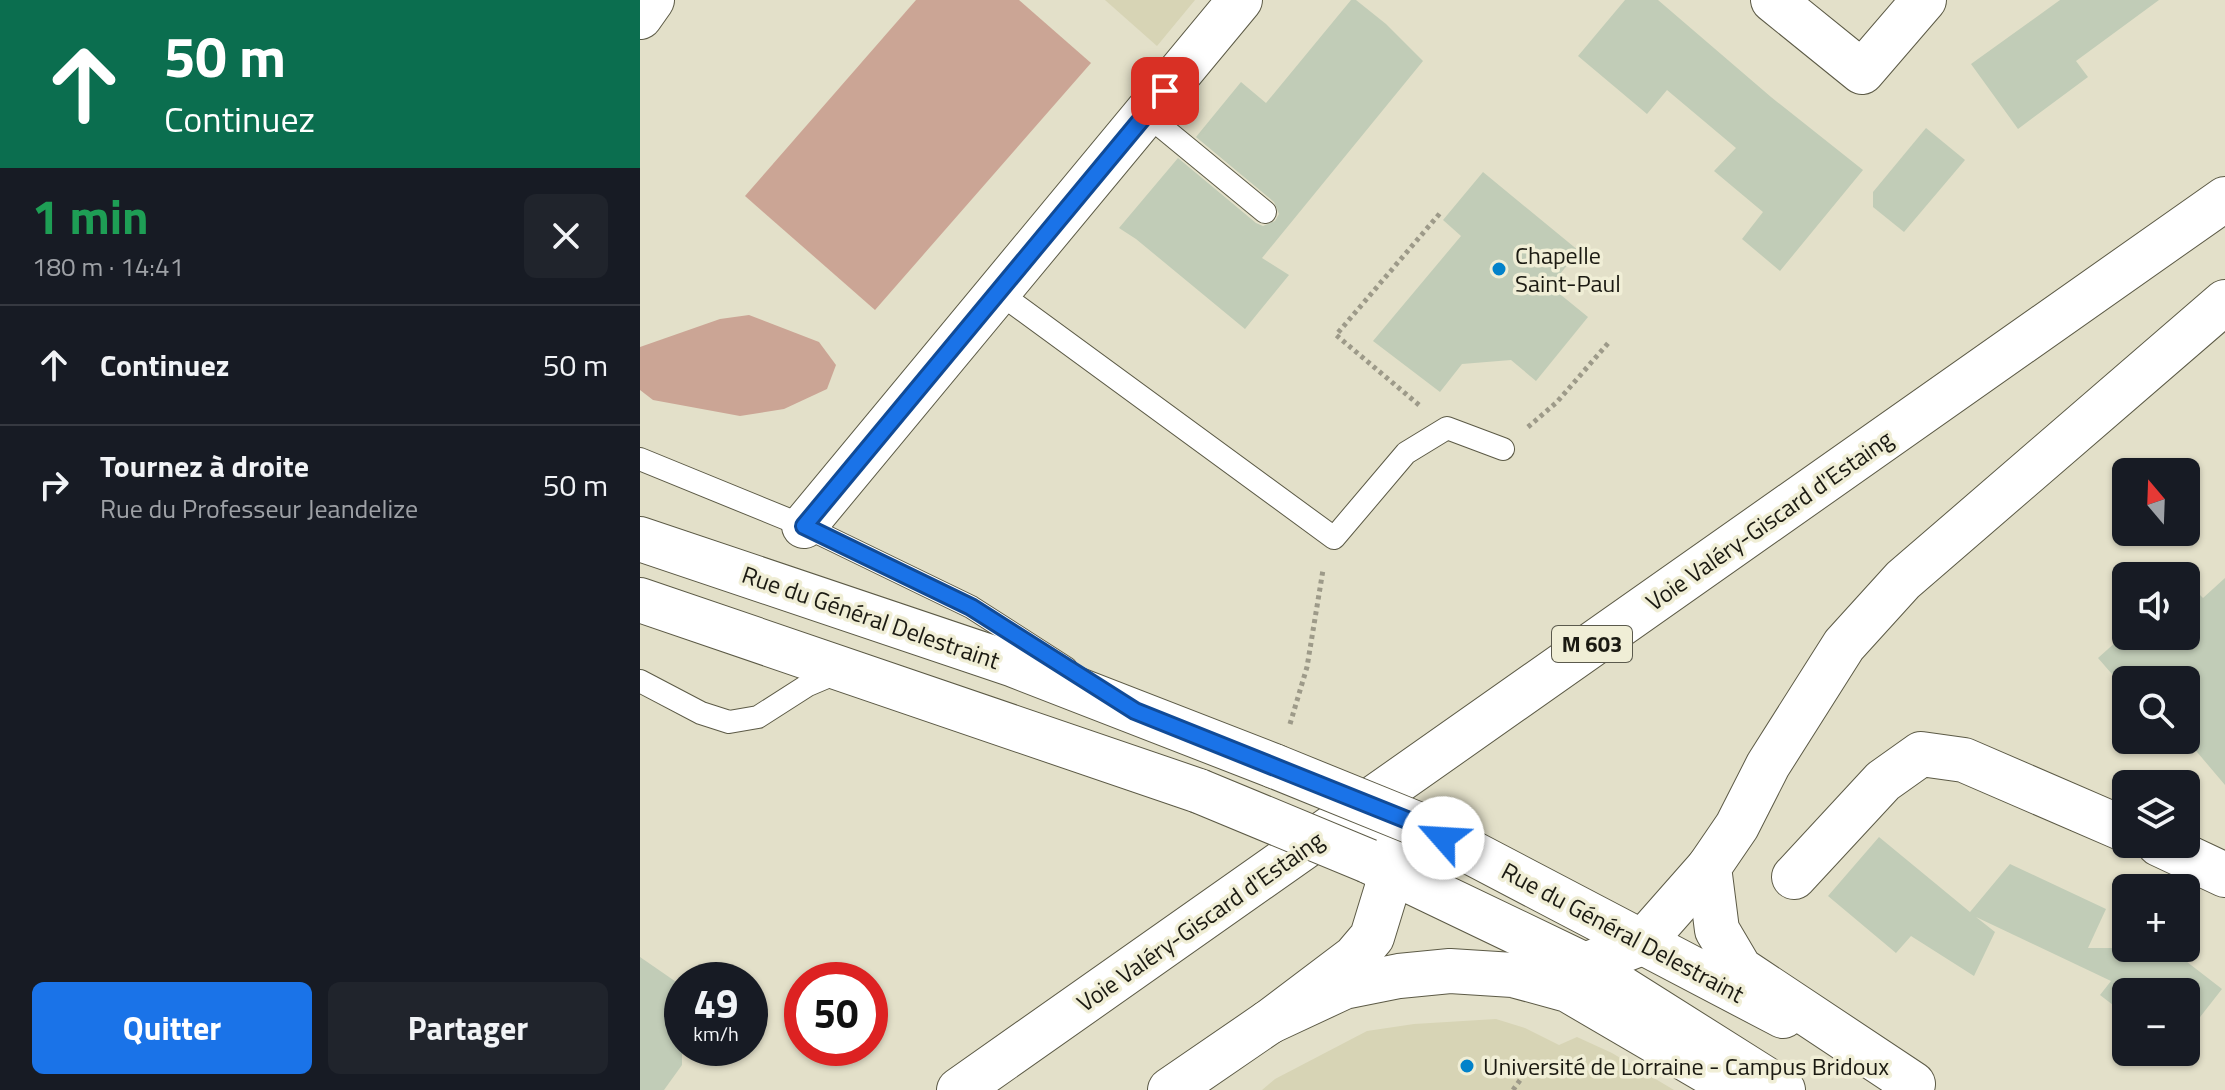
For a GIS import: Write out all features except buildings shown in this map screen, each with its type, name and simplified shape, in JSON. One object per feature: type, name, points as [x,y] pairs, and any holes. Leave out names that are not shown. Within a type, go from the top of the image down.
[{"type":"main road","points":[[640,17],[652,0]]},
{"type":"main road","points":[[804,526],[1240,0]]},
{"type":"main road","points":[[1773,0],[1862,72],[1924,0]]},
{"type":"main road","name":"Voie Valéry-Giscard d'Estaing","points":[[959,1090],[2225,199]]},
{"type":"main road","points":[[1585,965],[1642,943],[1709,867],[1737,826],[1768,765],[1844,645],[1903,580],[2225,302]]},
{"type":"main road","name":"Rue du Général Delestraint","points":[[640,539],[1014,665],[1417,824],[1918,1087]]},
{"type":"main road","name":"Rue du Général Delestraint","points":[[640,600],[1199,791],[1377,866],[1585,965],[1783,1090]]},
{"type":"main road","points":[[1794,877],[1883,781],[1921,754],[1964,760],[2112,824]]},
{"type":"main road","points":[[1170,1090],[1269,1022],[1355,957],[1372,937],[1387,888],[1377,866],[1375,808]]},
{"type":"main road","points":[[2189,858],[2225,875]]},
{"type":"main road","points":[[1709,867],[1717,930],[1740,969],[1918,1087]]},
{"type":"main road","points":[[1269,1022],[1344,987],[1399,976],[1450,971],[1513,975],[1568,990],[1739,1090]]},
{"type":"lane","points":[[1146,114],[1265,212]]},
{"type":"lane","points":[[998,292],[1334,538],[1406,453],[1447,428],[1503,449]]},
{"type":"lane","points":[[640,459],[804,526],[971,607],[1135,711]]},
{"type":"lane","points":[[640,681],[701,713],[729,722],[758,717],[808,685],[845,670]]},
{"type":"path","points":[[1441,212],[1336,335],[1447,428]]},
{"type":"path","points":[[1503,449],[1557,402],[1610,341]]},
{"type":"path","points":[[1274,766],[1291,723],[1307,667],[1324,561],[1334,538]]},
{"type":"path","points":[[1513,1090],[1523,1076]]},
{"type":"shaded area","points":[[916,0],[1019,0],[1091,63],[875,310],[745,196]]},
{"type":"shaded area","points":[[1105,0],[1195,0],[1157,46]]},
{"type":"shaded area","points":[[749,315],[819,342],[836,365],[827,389],[784,409],[740,416],[653,400],[640,390],[640,347],[720,319]]},
{"type":"shaded area","name":"Université de Lorraine - Campus Bridoux","points":[[1496,1019],[1525,1028],[1559,1045],[1577,1037],[1612,1053],[1674,1090],[1262,1090],[1275,1079],[1367,1031],[1414,1024]]},
{"type":"place","name":"Chapelle Saint-Paul","points":[[1499,269]]},
{"type":"place","name":"Université de Lorraine - Campus Bridoux","points":[[1467,1066]]},
{"type":"route","points":[[1165,91],[804,526],[971,607],[1135,711],[1417,824],[1443,838]]}]
